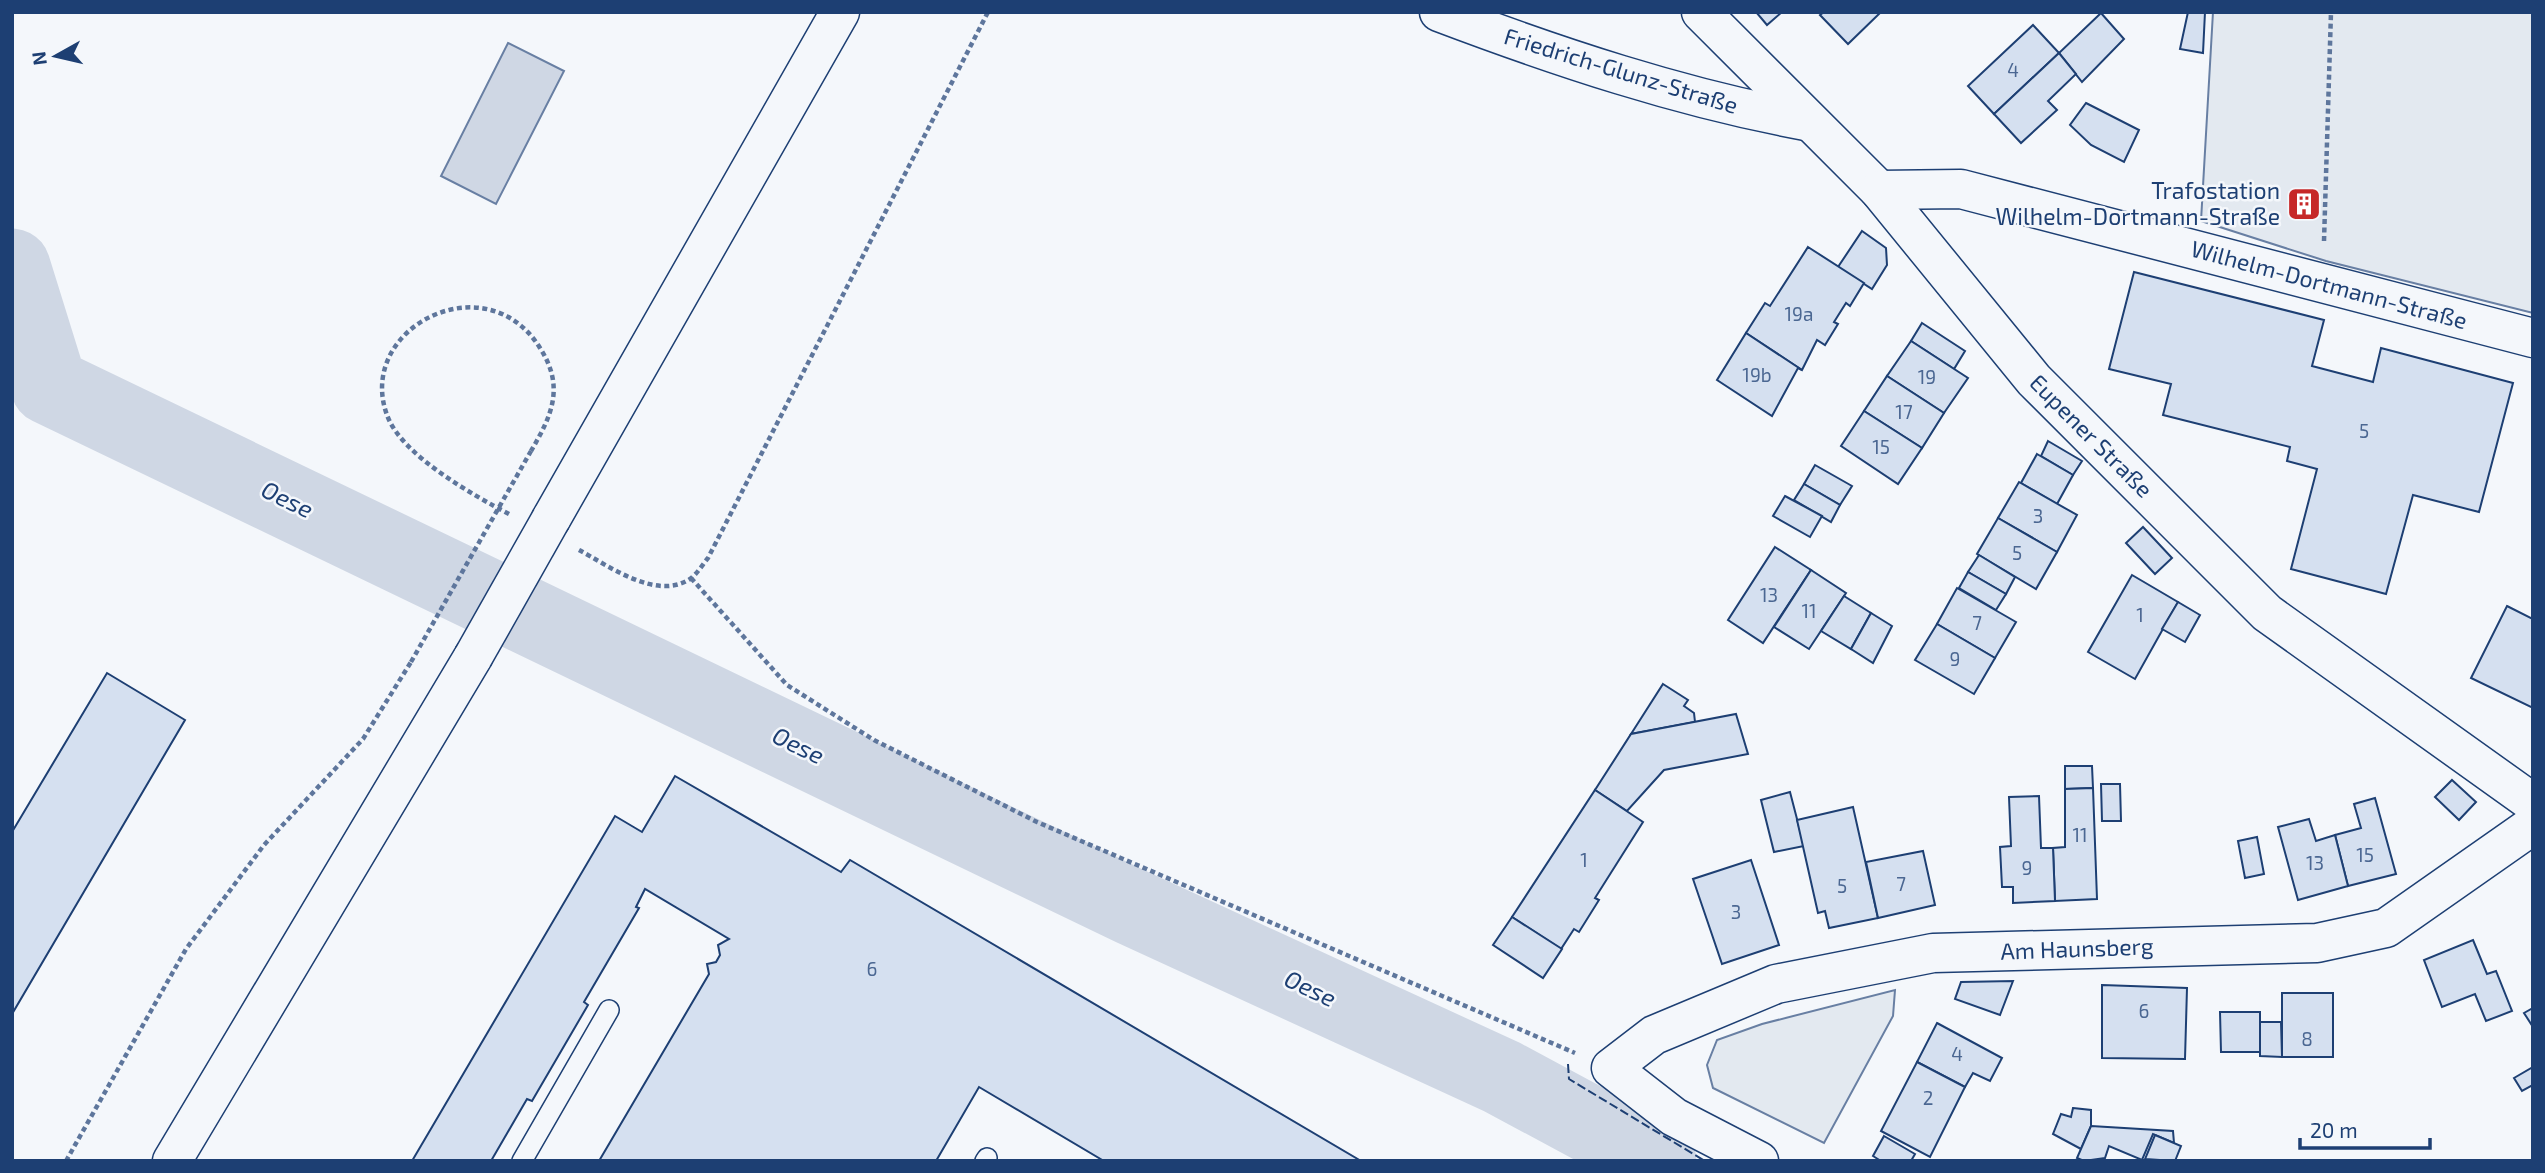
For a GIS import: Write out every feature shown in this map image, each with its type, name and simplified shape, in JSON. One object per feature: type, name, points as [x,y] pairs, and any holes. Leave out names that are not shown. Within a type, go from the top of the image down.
[{"type":"street","points":[[172,1161],[473,657],[561,532],[840,12]]},
{"type":"street","name":"Friedrich-Glunz-Straße","points":[[1438,12],[1516,41],[1733,107],[1806,121]]},
{"type":"street","name":"Eupener Straße","points":[[1700,12],[1806,121],[1879,190],[2034,380],[2267,613],[2533,803]]},
{"type":"street","name":"Wilhelm-Dortmann-Straße","points":[[1879,190],[1961,189],[2533,338]]},
{"type":"street","name":"Am Haunsberg","points":[[1611,1068],[1654,1035],[1776,984],[1933,953],[2317,943],[2386,928],[2533,825]]},
{"type":"street","points":[[1611,1068],[1674,1117],[1759,1161]]},
{"type":"lane","points":[[522,1161],[609,1010]]},
{"type":"path","points":[[561,532],[630,577],[666,588],[691,578],[708,558],[988,12]]},
{"type":"path","points":[[2323,284],[2331,12]]},
{"type":"path","points":[[66,1161],[186,949],[264,845],[363,739],[411,662],[531,451],[551,417],[553,380],[548,361],[517,320],[485,307],[454,308],[433,315],[402,337],[391,352],[382,387],[387,416],[411,449],[464,490],[511,515]]},
{"type":"path","points":[[691,578],[788,685],[874,740],[1037,822],[1611,1068]]},
{"type":"shaded area","points":[[2213,12],[2533,12],[2533,313],[2326,261],[2201,221]]},
{"type":"shaded area","points":[[508,43],[564,71],[496,204],[441,176]]},
{"type":"shaded area","points":[[1895,990],[1893,1016],[1824,1143],[1713,1088],[1707,1065],[1717,1040],[1762,1024]]},
{"type":"building","points":[[1756,12],[1782,12],[1767,25]]},
{"type":"building","points":[[1824,12],[1881,12],[1848,44],[1820,15]]},
{"type":"building","points":[[2188,12],[2205,12],[2203,53],[2180,49]]},
{"type":"building","points":[[2101,13],[2124,39],[2082,82],[2059,53]]},
{"type":"building","points":[[2033,25],[2059,53],[1994,114],[1968,86]]},
{"type":"building","points":[[2059,53],[2076,74],[2048,101],[2057,110],[2021,143],[1994,114]]},
{"type":"building","points":[[2086,103],[2139,130],[2124,162],[2091,145],[2070,125]]},
{"type":"building","name":"Trafostation Wilhelm-Dortmann-Straße","points":[[2297,192],[2311,192],[2311,215],[2298,216]]},
{"type":"building","points":[[1862,231],[1886,248],[1887,265],[1872,289],[1838,267]]},
{"type":"building","points":[[1808,247],[1864,283],[1850,306],[1846,303],[1834,322],[1838,324],[1825,345],[1817,340],[1802,370],[1746,333],[1765,303],[1770,306]]},
{"type":"building","points":[[2134,272],[2324,320],[2312,366],[2373,382],[2381,348],[2513,383],[2479,512],[2413,495],[2386,594],[2291,569],[2317,469],[2287,461],[2290,447],[2163,415],[2171,384],[2109,369]]},
{"type":"building","points":[[1922,323],[1965,351],[1954,369],[1911,341]]},
{"type":"building","points":[[1746,333],[1802,370],[1798,368],[1772,416],[1717,380]]},
{"type":"building","points":[[1911,341],[1968,378],[1944,413],[1887,376]]},
{"type":"building","points":[[1887,376],[1944,413],[1922,448],[1864,411]]},
{"type":"building","points":[[1864,411],[1922,448],[1898,484],[1841,446]]},
{"type":"building","points":[[2048,441],[2082,461],[2073,475],[2041,456]]},
{"type":"building","points":[[2037,454],[2073,475],[2057,504],[2021,483]]},
{"type":"building","points":[[1815,465],[1852,486],[1840,505],[1804,484]]},
{"type":"building","points":[[2019,482],[2077,515],[2057,552],[1998,518]]},
{"type":"building","points":[[1804,484],[1840,505],[1831,522],[1794,500]]},
{"type":"building","points":[[1785,496],[1822,516],[1810,537],[1773,516]]},
{"type":"building","points":[[1998,518],[2057,552],[2036,589],[1977,554]]},
{"type":"building","points":[[2143,527],[2172,558],[2155,574],[2126,543]]},
{"type":"building","points":[[1775,547],[1811,570],[1763,643],[1728,620]]},
{"type":"building","points":[[1979,555],[2015,577],[2006,594],[1968,572]]},
{"type":"building","points":[[1811,570],[1846,593],[1809,649],[1774,627]]},
{"type":"building","points":[[1968,572],[2006,594],[1996,610],[1959,588]]},
{"type":"building","points":[[2132,575],[2178,602],[2135,679],[2088,652]]},
{"type":"building","points":[[1957,588],[2016,622],[1995,658],[1937,624]]},
{"type":"building","points":[[1844,596],[1871,613],[1851,649],[1821,631]]},
{"type":"building","points":[[2178,602],[2200,615],[2185,642],[2162,629]]},
{"type":"building","points":[[2507,606],[2533,619],[2533,708],[2471,678]]},
{"type":"building","points":[[1871,613],[1892,626],[1873,663],[1851,649]]},
{"type":"building","points":[[1937,624],[1995,658],[1974,694],[1915,660]]},
{"type":"building","points":[[107,673],[185,720],[12,1014],[12,832]]},
{"type":"building","points":[[1663,684],[1688,700],[1684,706],[1694,713],[1695,722],[1631,734]]},
{"type":"building","points":[[1736,714],[1748,754],[1664,770],[1627,811],[1595,790],[1631,734]]},
{"type":"building","points":[[2065,766],[2092,766],[2093,788],[2065,789]]},
{"type":"building","points":[[675,776],[841,872],[850,860],[1361,1161],[1104,1161],[979,1087],[936,1161],[599,1161],[709,974],[707,964],[716,962],[720,955],[718,945],[729,939],[645,889],[636,907],[639,908],[584,1002],[588,1005],[532,1101],[527,1099],[491,1161],[412,1161],[615,816],[642,832]]},
{"type":"building","points":[[2452,780],[2476,802],[2459,820],[2435,797]]},
{"type":"building","points":[[2101,784],[2120,784],[2121,821],[2102,821]]},
{"type":"building","points":[[2093,788],[2097,899],[2055,901],[2053,848],[2065,847],[2065,789]]},
{"type":"building","points":[[1595,790],[1643,822],[1595,898],[1599,900],[1579,932],[1574,929],[1561,949],[1512,917]]},
{"type":"building","points":[[1790,792],[1804,846],[1774,852],[1761,800]]},
{"type":"building","points":[[2039,796],[2041,848],[2053,848],[2055,901],[2013,903],[2013,887],[2002,887],[2000,847],[2011,846],[2009,797]]},
{"type":"building","points":[[2375,798],[2396,874],[2348,886],[2335,835],[2361,828],[2354,804]]},
{"type":"building","points":[[1853,807],[1878,918],[1829,928],[1825,911],[1818,913],[1797,820]]},
{"type":"building","points":[[2309,819],[2316,841],[2335,835],[2348,886],[2298,900],[2278,827]]},
{"type":"building","points":[[2257,837],[2264,874],[2245,878],[2238,841]]},
{"type":"building","points":[[1923,851],[1935,905],[1878,918],[1866,862]]},
{"type":"building","points":[[1751,860],[1779,945],[1722,964],[1693,879]]},
{"type":"building","points":[[1512,917],[1562,949],[1543,978],[1493,945]]},
{"type":"building","points":[[2473,940],[2487,974],[2496,971],[2512,1011],[2486,1021],[2475,994],[2442,1007],[2424,960]]},
{"type":"building","points":[[2013,981],[2000,1015],[1955,999],[1961,982]]},
{"type":"building","points":[[2102,985],[2187,988],[2185,1059],[2102,1058]]},
{"type":"building","points":[[2282,993],[2333,993],[2333,1057],[2282,1057]]},
{"type":"building","points":[[2533,1008],[2533,1027],[2524,1013]]},
{"type":"building","points":[[2220,1012],[2260,1012],[2260,1052],[2221,1052]]},
{"type":"building","points":[[2260,1022],[2281,1022],[2282,1057],[2260,1056]]},
{"type":"building","points":[[1937,1023],[2002,1058],[1990,1081],[1973,1073],[1965,1087],[1917,1062]]},
{"type":"building","points":[[1917,1062],[1965,1087],[1930,1157],[1881,1131]]},
{"type":"building","points":[[2533,1067],[2533,1085],[2522,1091],[2514,1078]]},
{"type":"building","points":[[2073,1108],[2091,1110],[2091,1126],[2081,1149],[2053,1134],[2061,1114],[2071,1117]]},
{"type":"building","points":[[2091,1126],[2173,1131],[2174,1143],[2153,1134],[2142,1160],[2109,1146],[2105,1158],[2084,1161],[2077,1158]]},
{"type":"building","points":[[2155,1135],[2181,1146],[2175,1161],[2145,1159]]},
{"type":"building","points":[[1884,1136],[1915,1154],[1911,1161],[1881,1161],[1873,1156]]},
{"type":"waterway","name":"Oese","points":[[12,267],[49,386],[1132,907],[1502,1077],[1658,1161]]},
{"type":"fence","points":[[1568,1064],[1569,1079],[1705,1161]]},
{"type":"place","name":"Trafostation Wilhelm-Dortmann-Straße","points":[[2304,204]]}]
